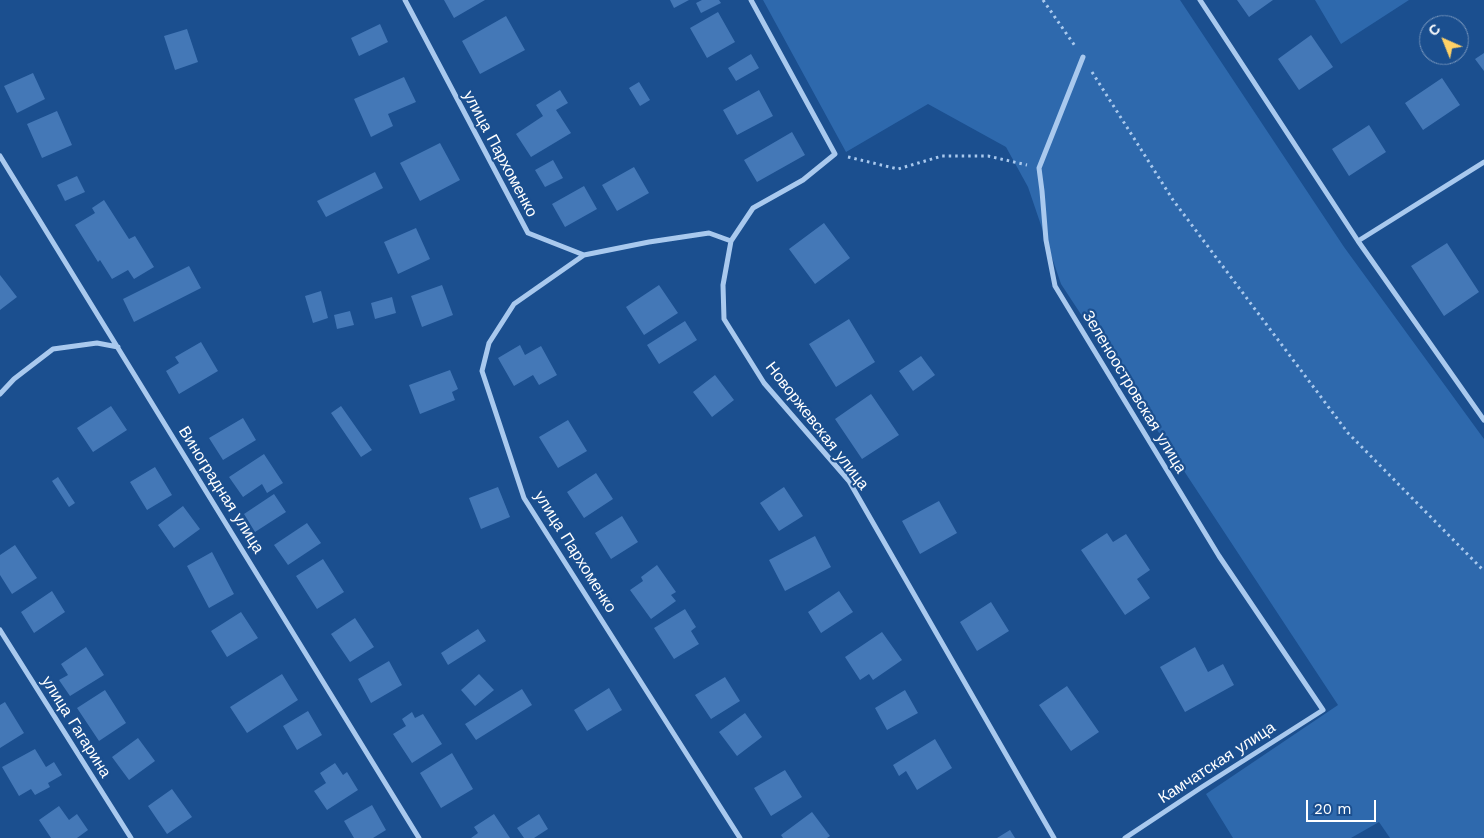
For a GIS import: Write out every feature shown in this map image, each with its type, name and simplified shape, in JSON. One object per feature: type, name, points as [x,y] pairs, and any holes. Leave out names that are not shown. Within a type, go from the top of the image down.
[{"type":"street","name":"улица Пархоменко","points":[[405,0],[528,233],[584,256]]},
{"type":"street","points":[[751,0],[835,154]]},
{"type":"street","points":[[1200,0],[1358,241],[1484,420]]},
{"type":"street","name":"Зеленоостровская улица","points":[[1083,56],[1039,168],[1046,240],[1055,286],[1220,556],[1323,710]]},
{"type":"street","name":"Новоржевская улица","points":[[835,154],[803,180],[753,208],[731,241],[724,285],[724,320],[764,383],[849,481],[1054,838]]},
{"type":"street","name":"Виноградная улица","points":[[0,156],[419,838]]},
{"type":"street","points":[[1358,241],[1484,162]]},
{"type":"street","points":[[584,256],[709,232],[731,241]]},
{"type":"street","name":"улица Пархоменко","points":[[584,256],[514,304],[489,343],[482,370],[524,498],[740,838]]},
{"type":"street","points":[[0,394],[14,379],[53,349],[97,342],[118,347]]},
{"type":"street","name":"улица Гагарина","points":[[0,630],[131,838]]},
{"type":"street","name":"Камчатская улица","points":[[1125,838],[1323,710]]},
{"type":"path","points":[[1043,0],[1083,56],[1173,200],[1348,433],[1484,571]]},
{"type":"path","points":[[835,154],[898,169],[942,156],[988,156],[1039,168]]},
{"type":"shaded area","points":[[763,0],[1180,0],[1344,247],[1484,439],[1484,838],[1390,838],[1379,822],[1351,838],[1233,838],[1206,794],[1338,705],[1061,284],[1028,187],[1006,147],[928,104],[846,152]]},
{"type":"shaded area","points":[[1315,0],[1409,0],[1341,44]]},
{"type":"building","points":[[444,0],[485,0],[454,18]]},
{"type":"building","points":[[670,0],[689,0],[674,8]]},
{"type":"building","points":[[702,0],[719,0],[721,3],[701,13],[696,3]]},
{"type":"building","points":[[1237,0],[1273,0],[1249,17]]},
{"type":"building","points":[[718,12],[735,42],[707,58],[690,28]]},
{"type":"building","points":[[506,16],[525,50],[480,74],[462,41]]},
{"type":"building","points":[[380,24],[388,42],[359,56],[351,38]]},
{"type":"building","points":[[187,29],[198,62],[175,70],[164,36]]},
{"type":"building","points":[[1311,35],[1333,67],[1299,90],[1278,59]]},
{"type":"building","points":[[1484,53],[1484,71],[1475,59]]},
{"type":"building","points":[[751,54],[759,68],[736,81],[728,68]]},
{"type":"building","points":[[33,73],[45,99],[17,113],[4,86]]},
{"type":"building","points":[[404,77],[416,102],[388,114],[393,126],[371,137],[354,99]]},
{"type":"building","points":[[1442,78],[1460,105],[1423,130],[1405,103]]},
{"type":"building","points":[[639,82],[650,100],[640,106],[629,88]]},
{"type":"building","points":[[560,90],[568,103],[556,110],[571,133],[531,157],[516,134],[543,116],[536,105]]},
{"type":"building","points":[[759,90],[773,116],[737,135],[723,110]]},
{"type":"building","points":[[57,111],[72,145],[42,158],[27,124]]},
{"type":"building","points":[[1369,125],[1386,152],[1349,176],[1332,149]]},
{"type":"building","points":[[792,132],[805,155],[757,182],[744,160]]},
{"type":"building","points":[[440,143],[460,180],[420,201],[400,163]]},
{"type":"building","points":[[553,160],[563,178],[545,187],[535,170]]},
{"type":"building","points":[[634,167],[649,193],[617,211],[602,185]]},
{"type":"building","points":[[375,172],[383,188],[326,217],[317,201]]},
{"type":"building","points":[[77,176],[85,192],[65,201],[57,185]]},
{"type":"building","points":[[584,186],[597,209],[565,227],[552,204]]},
{"type":"building","points":[[104,200],[129,239],[135,236],[154,267],[134,279],[128,270],[112,279],[100,260],[98,262],[75,225],[95,213],[92,208]]},
{"type":"building","points":[[824,223],[850,258],[815,284],[789,249]]},
{"type":"building","points":[[416,228],[430,259],[398,274],[384,242]]},
{"type":"building","points":[[1447,243],[1479,292],[1444,316],[1411,266]]},
{"type":"building","points":[[189,266],[201,288],[134,322],[123,299]]},
{"type":"building","points":[[0,275],[17,297],[0,310]]},
{"type":"building","points":[[442,285],[453,315],[422,327],[411,296]]},
{"type":"building","points":[[659,285],[678,313],[644,335],[626,307]]},
{"type":"building","points":[[321,291],[328,318],[313,323],[305,296]]},
{"type":"building","points":[[392,297],[396,313],[375,319],[371,303]]},
{"type":"building","points":[[350,311],[354,325],[337,329],[334,315]]},
{"type":"building","points":[[849,319],[875,362],[836,387],[809,344]]},
{"type":"building","points":[[685,321],[697,340],[659,364],[647,345]]},
{"type":"building","points":[[201,342],[218,371],[179,394],[166,371],[179,363],[175,357]]},
{"type":"building","points":[[520,345],[525,355],[541,346],[557,375],[539,385],[533,375],[514,386],[498,358]]},
{"type":"building","points":[[921,356],[935,375],[913,391],[899,371]]},
{"type":"building","points":[[450,370],[458,389],[452,392],[455,400],[420,414],[409,385]]},
{"type":"building","points":[[715,375],[734,400],[712,417],[693,392]]},
{"type":"building","points":[[871,394],[899,435],[862,459],[835,419]]},
{"type":"building","points":[[111,406],[127,430],[93,452],[77,428]]},
{"type":"building","points":[[341,406],[372,450],[361,457],[331,413]]},
{"type":"building","points":[[243,418],[256,440],[223,460],[209,438]]},
{"type":"building","points":[[568,420],[587,451],[558,468],[539,437]]},
{"type":"building","points":[[264,454],[283,483],[267,493],[262,484],[243,497],[229,477]]},
{"type":"building","points":[[155,467],[172,495],[147,510],[130,482]]},
{"type":"building","points":[[596,473],[613,499],[584,518],[567,492]]},
{"type":"building","points":[[58,477],[75,503],[69,507],[52,481]]},
{"type":"building","points":[[498,487],[510,517],[481,529],[469,498]]},
{"type":"building","points":[[784,487],[803,516],[779,531],[760,503]]},
{"type":"building","points":[[274,494],[286,512],[255,532],[244,514]]},
{"type":"building","points":[[939,501],[957,533],[920,554],[902,521]]},
{"type":"building","points":[[183,506],[200,529],[174,548],[158,525]]},
{"type":"building","points":[[622,516],[638,542],[611,559],[595,533]]},
{"type":"building","points":[[307,523],[321,543],[288,565],[274,545]]},
{"type":"building","points":[[1107,533],[1113,542],[1126,534],[1150,570],[1137,579],[1150,598],[1125,615],[1081,550]]},
{"type":"building","points":[[815,536],[831,567],[785,591],[769,560]]},
{"type":"building","points":[[15,545],[37,578],[12,594],[0,575],[0,555]]},
{"type":"building","points":[[212,552],[234,594],[209,608],[187,566]]},
{"type":"building","points":[[323,559],[344,592],[317,609],[296,576]]},
{"type":"building","points":[[657,565],[676,592],[671,595],[676,601],[651,619],[630,590],[643,581],[641,577]]},
{"type":"building","points":[[52,591],[65,612],[34,633],[21,612]]},
{"type":"building","points":[[839,591],[853,612],[821,633],[808,612]]},
{"type":"building","points":[[991,602],[1009,631],[977,651],[960,622]]},
{"type":"building","points":[[685,609],[696,627],[691,631],[699,644],[674,659],[654,628]]},
{"type":"building","points":[[241,612],[258,638],[227,657],[211,631]]},
{"type":"building","points":[[355,618],[374,647],[350,662],[331,634]]},
{"type":"building","points":[[478,629],[486,641],[448,665],[441,653]]},
{"type":"building","points":[[882,632],[902,660],[873,680],[869,674],[860,680],[845,657]]},
{"type":"building","points":[[86,647],[104,675],[70,696],[59,680],[68,675],[61,664]]},
{"type":"building","points":[[1195,647],[1208,672],[1223,664],[1234,685],[1185,712],[1160,667]]},
{"type":"building","points":[[389,661],[402,685],[371,703],[358,679]]},
{"type":"building","points":[[282,674],[298,700],[247,733],[230,707]]},
{"type":"building","points":[[479,674],[494,690],[475,706],[461,690]]},
{"type":"building","points":[[725,677],[740,701],[711,719],[695,695]]},
{"type":"building","points":[[1067,686],[1099,732],[1071,751],[1039,705]]},
{"type":"building","points":[[609,688],[622,710],[587,731],[574,710]]},
{"type":"building","points":[[522,689],[532,705],[476,740],[465,724]]},
{"type":"building","points":[[105,690],[126,723],[99,741],[77,708]]},
{"type":"building","points":[[905,690],[918,713],[887,730],[875,708]]},
{"type":"building","points":[[5,702],[24,733],[0,748],[0,705]]},
{"type":"building","points":[[308,711],[322,735],[297,750],[283,726]]},
{"type":"building","points":[[412,712],[415,718],[423,714],[442,744],[412,763],[393,734],[406,726],[402,719]]},
{"type":"building","points":[[745,713],[762,737],[737,756],[719,732]]},
{"type":"building","points":[[138,738],[155,761],[129,780],[112,757]]},
{"type":"building","points":[[935,739],[952,768],[917,790],[906,771],[899,776],[893,765]]},
{"type":"building","points":[[35,749],[46,767],[54,762],[62,775],[48,783],[50,787],[35,795],[31,789],[19,796],[2,767]]},
{"type":"building","points":[[452,753],[473,789],[441,808],[420,773]]},
{"type":"building","points":[[335,763],[343,775],[347,772],[358,790],[327,810],[314,791],[326,783],[320,773]]},
{"type":"building","points":[[785,770],[802,797],[771,816],[754,788]]},
{"type":"building","points":[[172,789],[192,817],[167,834],[148,806]]},
{"type":"building","points":[[372,805],[386,830],[373,838],[354,838],[344,821]]},
{"type":"building","points":[[59,806],[69,820],[77,814],[88,830],[77,838],[51,838],[39,820]]},
{"type":"building","points":[[812,812],[830,836],[827,838],[783,838],[781,835]]},
{"type":"building","points":[[494,814],[510,838],[471,838],[478,833],[474,827]]},
{"type":"building","points":[[539,814],[548,829],[534,838],[524,838],[517,828]]},
{"type":"building","points":[[1010,830],[1015,838],[997,838]]}]
